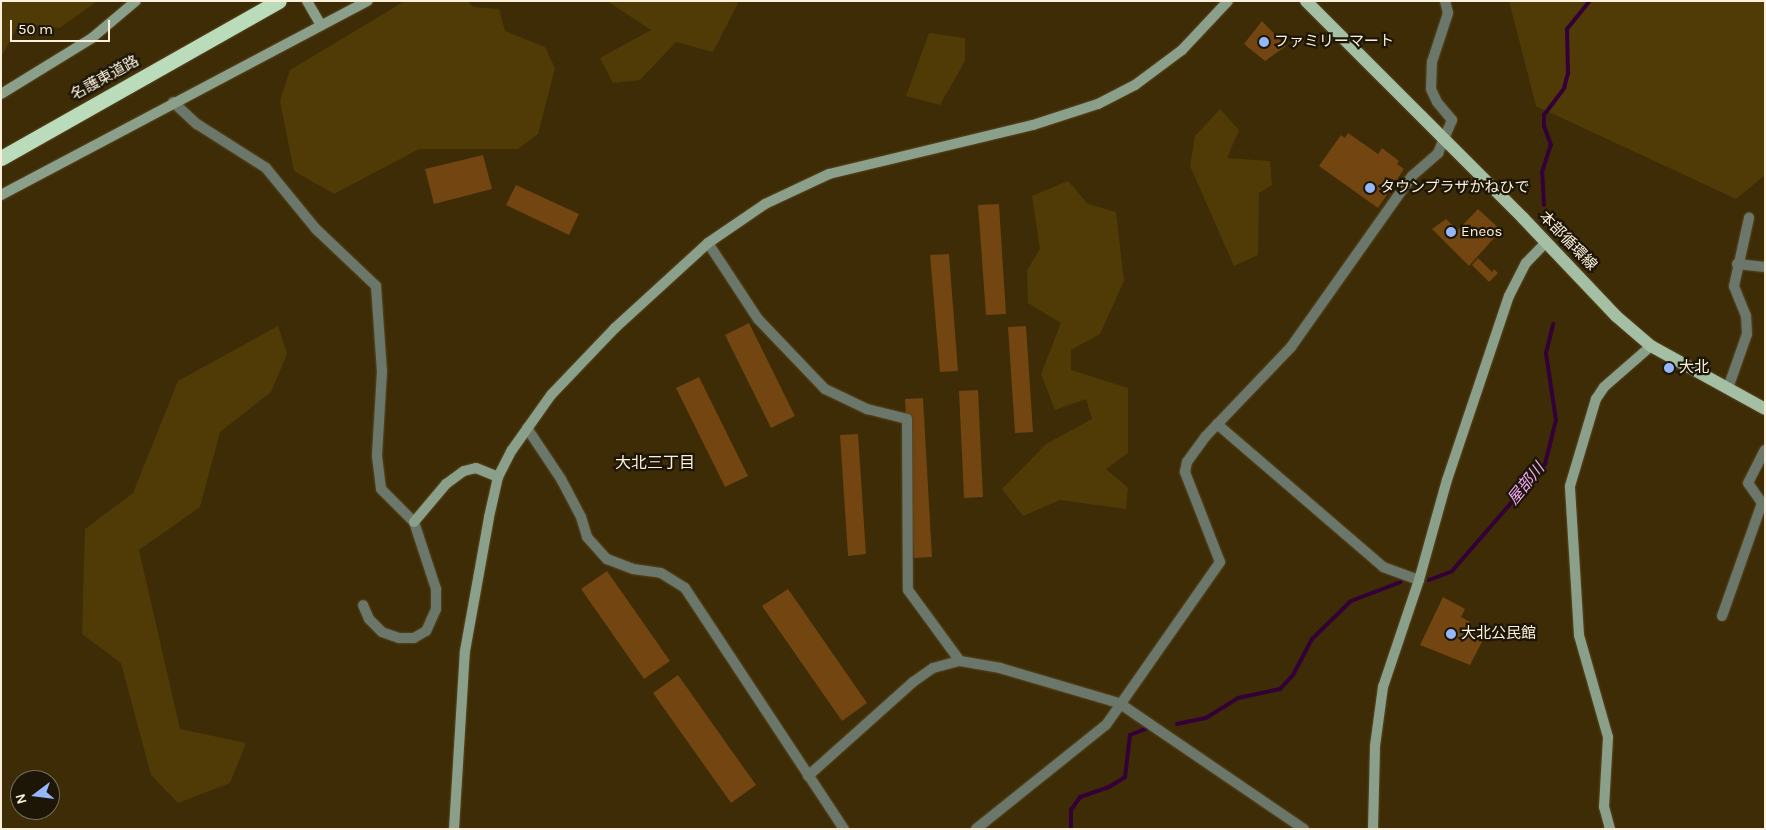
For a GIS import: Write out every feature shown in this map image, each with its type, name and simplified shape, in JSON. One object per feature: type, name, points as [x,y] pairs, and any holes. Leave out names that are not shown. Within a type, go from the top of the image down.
[{"type":"highway","name":"名護東道路","points":[[1,158],[278,1]]},
{"type":"main road","name":"本部循環線","points":[[1306,1],[1546,242],[1616,316],[1651,346],[1765,410]]},
{"type":"street","points":[[1,94],[92,38],[136,1]]},
{"type":"street","points":[[307,1],[321,24]]},
{"type":"street","points":[[1,194],[321,24],[368,1]]},
{"type":"street","points":[[454,829],[465,651],[472,598],[498,477],[527,428],[551,395],[615,328],[708,243],[765,204],[829,174],[1033,125],[1098,104],[1135,85],[1182,50],[1228,1]]},
{"type":"street","points":[[976,829],[1106,725],[1119,703],[1174,632],[1220,562],[1185,472],[1187,462],[1217,424],[1291,347],[1412,176],[1438,153],[1452,120],[1437,102],[1431,89],[1432,62],[1448,12],[1445,1]]},
{"type":"street","points":[[173,102],[197,124],[266,168],[316,229],[376,286],[382,371],[377,456],[381,489],[414,522],[436,589],[436,609],[426,631],[414,638],[399,638],[382,632],[369,618],[363,605]]},
{"type":"street","points":[[1728,388],[1747,334],[1746,316],[1734,286],[1748,218]]},
{"type":"street","points":[[1373,829],[1375,746],[1383,687],[1419,580],[1447,480],[1509,296],[1526,263],[1546,242]]},
{"type":"street","points":[[708,243],[758,319],[825,389],[867,409],[907,419],[908,590],[960,661]]},
{"type":"street","points":[[1737,264],[1765,267]]},
{"type":"street","points":[[1610,829],[1604,807],[1608,737],[1579,635],[1570,486],[1596,399],[1604,387],[1651,346]]},
{"type":"street","points":[[1217,424],[1383,567],[1419,580]]},
{"type":"street","points":[[527,428],[560,479],[581,517],[587,537],[607,560],[632,569],[661,573],[685,588],[844,829]]},
{"type":"street","points":[[1722,616],[1762,503],[1748,483],[1765,450]]},
{"type":"street","points":[[414,522],[446,484],[464,472],[476,468],[498,477]]},
{"type":"street","points":[[808,776],[913,682],[933,668],[960,661],[1000,668],[1119,703],[1304,829]]},
{"type":"shaded area","points":[[1,1],[97,1],[60,28],[19,24],[1,57]]},
{"type":"shaded area","points":[[405,1],[468,1],[473,7],[499,9],[505,31],[545,47],[555,68],[538,134],[518,149],[419,149],[334,194],[294,171],[280,101],[290,70]]},
{"type":"shaded area","points":[[607,1],[737,1],[738,3],[713,52],[676,42],[640,80],[613,83],[600,58],[651,30]]},
{"type":"shaded area","points":[[1509,1],[1765,1],[1765,175],[1736,199],[1536,106]]},
{"type":"shaded area","points":[[929,33],[965,38],[965,61],[940,105],[906,96]]},
{"type":"shaded area","points":[[1220,109],[1239,130],[1227,158],[1270,161],[1272,185],[1259,193],[1258,255],[1234,266],[1190,166],[1195,136]]},
{"type":"shaded area","points":[[1068,181],[1088,204],[1116,212],[1124,281],[1100,334],[1071,350],[1071,370],[1128,388],[1128,453],[1106,469],[1128,488],[1126,509],[1060,500],[1023,516],[1002,489],[1046,444],[1092,419],[1086,399],[1055,410],[1041,374],[1061,323],[1028,303],[1027,270],[1040,249],[1032,196]]},
{"type":"shaded area","points":[[278,326],[287,354],[271,392],[220,432],[200,507],[139,550],[180,729],[246,743],[230,783],[178,803],[151,775],[121,663],[82,634],[85,529],[133,493],[178,381]]},
{"type":"building","name":"ファミリーマート","points":[[1262,21],[1286,46],[1265,61],[1244,44]]},
{"type":"building","name":"タウンプラザかねひで","points":[[1348,133],[1378,154],[1382,148],[1399,161],[1397,164],[1404,169],[1378,208],[1319,166],[1341,135],[1345,138]]},
{"type":"building","points":[[483,155],[492,189],[434,204],[425,169]]},
{"type":"building","points":[[516,185],[579,214],[569,235],[506,205]]},
{"type":"building","points":[[999,204],[1006,314],[986,315],[978,205]]},
{"type":"building","points":[[1478,209],[1501,230],[1469,266],[1432,229],[1446,219],[1458,230]]},
{"type":"building","points":[[949,254],[958,371],[940,372],[930,255]]},
{"type":"building","points":[[1478,258],[1492,272],[1494,269],[1498,273],[1489,282],[1472,265]]},
{"type":"building","points":[[749,323],[795,416],[771,428],[725,335]]},
{"type":"building","points":[[1026,326],[1033,432],[1015,433],[1008,327]]},
{"type":"building","points":[[699,377],[748,476],[725,487],[676,388]]},
{"type":"building","points":[[978,390],[983,497],[964,498],[959,391]]},
{"type":"building","points":[[923,398],[932,557],[914,558],[905,399]]},
{"type":"building","points":[[858,434],[866,554],[848,556],[840,435]]},
{"type":"building","points":[[607,571],[670,661],[644,679],[581,589]]},
{"type":"building","points":[[788,589],[867,703],[842,721],[762,606]]},
{"type":"building","name":"大北公民館","points":[[1443,597],[1465,609],[1461,617],[1472,623],[1470,631],[1484,638],[1470,665],[1420,645]]},
{"type":"building","points":[[678,675],[756,785],[731,803],[653,693]]},
{"type":"waterway","points":[[1544,205],[1542,172],[1551,145],[1544,126],[1544,115],[1564,88],[1568,73],[1567,29],[1590,1]]},
{"type":"waterway","name":"屋部川","points":[[1429,580],[1452,571],[1545,464],[1556,420],[1546,353],[1553,324]]},
{"type":"waterway","name":"屋部川","points":[[1177,724],[1206,718],[1238,698],[1280,689],[1293,675],[1312,639],[1351,601],[1401,582]]},
{"type":"waterway","name":"屋部川","points":[[1071,829],[1071,810],[1080,797],[1109,787],[1125,777],[1130,735],[1146,729]]},
{"type":"place","name":"ファミリーマート","points":[[1264,42]]},
{"type":"place","name":"タウンプラザかねひで","points":[[1370,188]]},
{"type":"place","name":"Eneos","points":[[1451,232]]},
{"type":"place","name":"大北","points":[[1669,368]]},
{"type":"place","name":"大北公民館","points":[[1451,634]]},
{"type":"district","name":"大北三丁目","points":[[655,463]]}]
